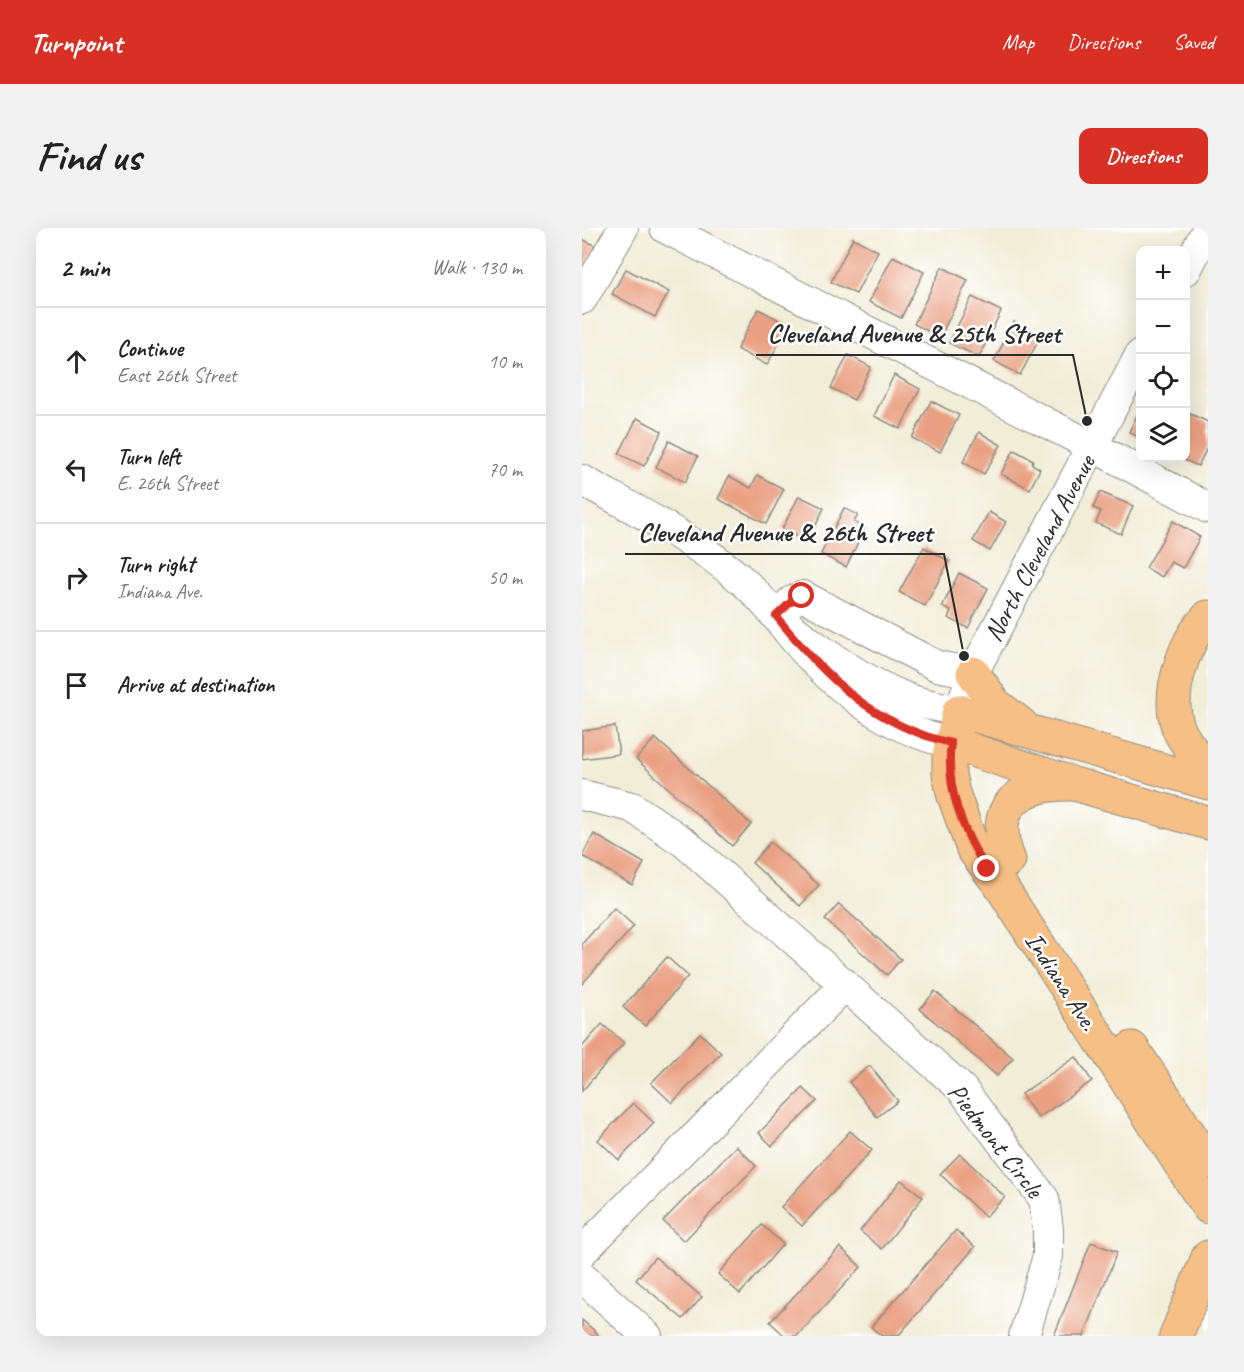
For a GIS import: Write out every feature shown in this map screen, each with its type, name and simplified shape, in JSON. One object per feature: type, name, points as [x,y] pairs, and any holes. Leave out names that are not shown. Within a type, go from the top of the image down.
[{"type":"main road","points":[[1208,617],[1185,652],[1176,680],[1175,697],[1178,727],[1200,762],[1208,768]]},
{"type":"main road","points":[[973,673],[994,704],[1016,722],[1047,737]]},
{"type":"main road","points":[[959,711],[1208,783]]},
{"type":"main road","name":"Indiana Ave.","points":[[959,711],[951,743],[949,774],[953,793],[973,849],[1002,888],[1208,1208]]},
{"type":"main road","points":[[951,743],[1074,784],[1208,823]]},
{"type":"main road","name":"Indiana Ave.","points":[[951,743],[963,767],[980,818],[1208,1162]]},
{"type":"main road","points":[[1009,860],[1003,844],[1002,821],[1017,796],[1032,788],[1074,784]]},
{"type":"main road","points":[[1176,1336],[1205,1262]]},
{"type":"street","points":[[582,299],[623,228]]},
{"type":"street","points":[[665,228],[1092,446],[1208,508]]},
{"type":"street","points":[[1190,261],[1208,228]]},
{"type":"street","name":"North Cleveland Avenue","points":[[959,711],[973,673],[1136,363]]},
{"type":"street","points":[[582,480],[644,514],[707,554],[744,582],[817,664],[857,700],[900,726],[926,737],[951,743]]},
{"type":"street","points":[[776,616],[792,601],[802,596],[937,666],[973,673]]},
{"type":"street","points":[[776,616],[820,650],[888,689],[910,699],[959,711]]},
{"type":"street","name":"Piedmont Circle","points":[[582,795],[632,807],[685,843],[844,987],[962,1089],[1044,1200],[1048,1229],[1048,1256],[1024,1336]]},
{"type":"street","points":[[582,1252],[844,987]]},
{"type":"street","points":[[582,1277],[647,1336]]},
{"type":"building","points":[[853,238],[878,251],[856,294],[831,282]]},
{"type":"building","points":[[582,239],[596,246],[582,274]]},
{"type":"building","points":[[893,256],[924,272],[901,318],[869,302]]},
{"type":"building","points":[[942,267],[968,280],[940,337],[914,324]]},
{"type":"building","points":[[626,269],[669,292],[655,317],[612,294]]},
{"type":"building","points":[[972,297],[1001,311],[979,357],[949,343]]},
{"type":"building","points":[[758,309],[789,325],[767,365],[737,349]]},
{"type":"building","points":[[1014,322],[1041,336],[1020,375],[994,361]]},
{"type":"building","points":[[848,355],[871,367],[854,400],[831,388]]},
{"type":"building","points":[[894,375],[920,389],[900,429],[874,416]]},
{"type":"building","points":[[931,401],[959,415],[940,452],[912,438]]},
{"type":"building","points":[[1191,414],[1208,422],[1208,446],[1198,466],[1189,462]]},
{"type":"building","points":[[1136,417],[1136,436],[1129,432]]},
{"type":"building","points":[[637,418],[662,431],[644,466],[619,454]]},
{"type":"building","points":[[979,432],[1001,445],[984,474],[963,462]]},
{"type":"building","points":[[669,441],[698,456],[685,482],[656,467]]},
{"type":"building","points":[[1014,450],[1033,460],[1032,464],[1040,469],[1030,489],[1001,474]]},
{"type":"building","points":[[757,475],[784,489],[766,524],[718,499],[729,476],[751,488]]},
{"type":"building","points":[[1100,492],[1133,506],[1121,534],[1096,523],[1101,511],[1093,508]]},
{"type":"building","points":[[799,496],[824,508],[808,542],[782,529]]},
{"type":"building","points":[[844,508],[858,515],[854,522],[865,528],[846,567],[821,554]]},
{"type":"building","points":[[989,512],[1006,522],[990,551],[973,541]]},
{"type":"building","points":[[1173,521],[1200,537],[1183,568],[1171,562],[1162,577],[1146,568]]},
{"type":"building","points":[[924,547],[949,561],[925,606],[899,592]]},
{"type":"building","points":[[959,573],[988,588],[968,628],[948,618],[951,611],[942,607]]},
{"type":"building","points":[[615,726],[619,754],[582,759],[582,731]]},
{"type":"building","points":[[655,738],[751,824],[732,846],[636,759]]},
{"type":"building","points":[[594,834],[644,863],[632,885],[582,856]]},
{"type":"building","points":[[770,842],[819,885],[800,906],[752,863]]},
{"type":"building","points":[[839,904],[901,959],[887,975],[825,920]]},
{"type":"building","points":[[614,908],[634,926],[582,984],[582,944]]},
{"type":"building","points":[[667,957],[688,976],[645,1026],[623,1007]]},
{"type":"building","points":[[935,991],[1013,1058],[997,1076],[920,1009]]},
{"type":"building","points":[[602,1024],[624,1043],[582,1091],[582,1047]]},
{"type":"building","points":[[700,1033],[721,1053],[672,1103],[651,1083]]},
{"type":"building","points":[[1076,1057],[1092,1081],[1038,1118],[1021,1094]]},
{"type":"building","points":[[870,1066],[898,1101],[877,1117],[849,1082]]},
{"type":"building","points":[[803,1088],[817,1101],[772,1146],[759,1133]]},
{"type":"building","points":[[633,1103],[654,1123],[619,1160],[598,1140]]},
{"type":"building","points":[[850,1131],[872,1150],[802,1226],[781,1207]]},
{"type":"building","points":[[736,1146],[756,1166],[684,1241],[663,1221]]},
{"type":"building","points":[[960,1154],[1005,1197],[985,1217],[940,1174]]},
{"type":"building","points":[[901,1180],[923,1197],[882,1249],[860,1231]]},
{"type":"building","points":[[762,1225],[783,1244],[740,1294],[718,1274]]},
{"type":"building","points":[[956,1230],[975,1247],[898,1336],[882,1336],[871,1327]]},
{"type":"building","points":[[1091,1242],[1117,1252],[1084,1336],[1054,1336]]},
{"type":"building","points":[[840,1247],[861,1267],[797,1336],[785,1336],[770,1322]]},
{"type":"building","points":[[655,1257],[702,1297],[683,1319],[636,1280]]},
{"type":"building","points":[[582,1320],[597,1333],[598,1336],[582,1336]]},
{"type":"place","name":"Cleveland Avenue & 25th Street","points":[[1087,421]]},
{"type":"place","name":"Cleveland Avenue & 26th Street","points":[[964,656]]},
{"type":"route","points":[[802,596],[792,601],[776,616],[836,684],[857,700],[900,726],[926,737],[951,743],[949,774],[953,793],[973,849],[987,869]]}]
